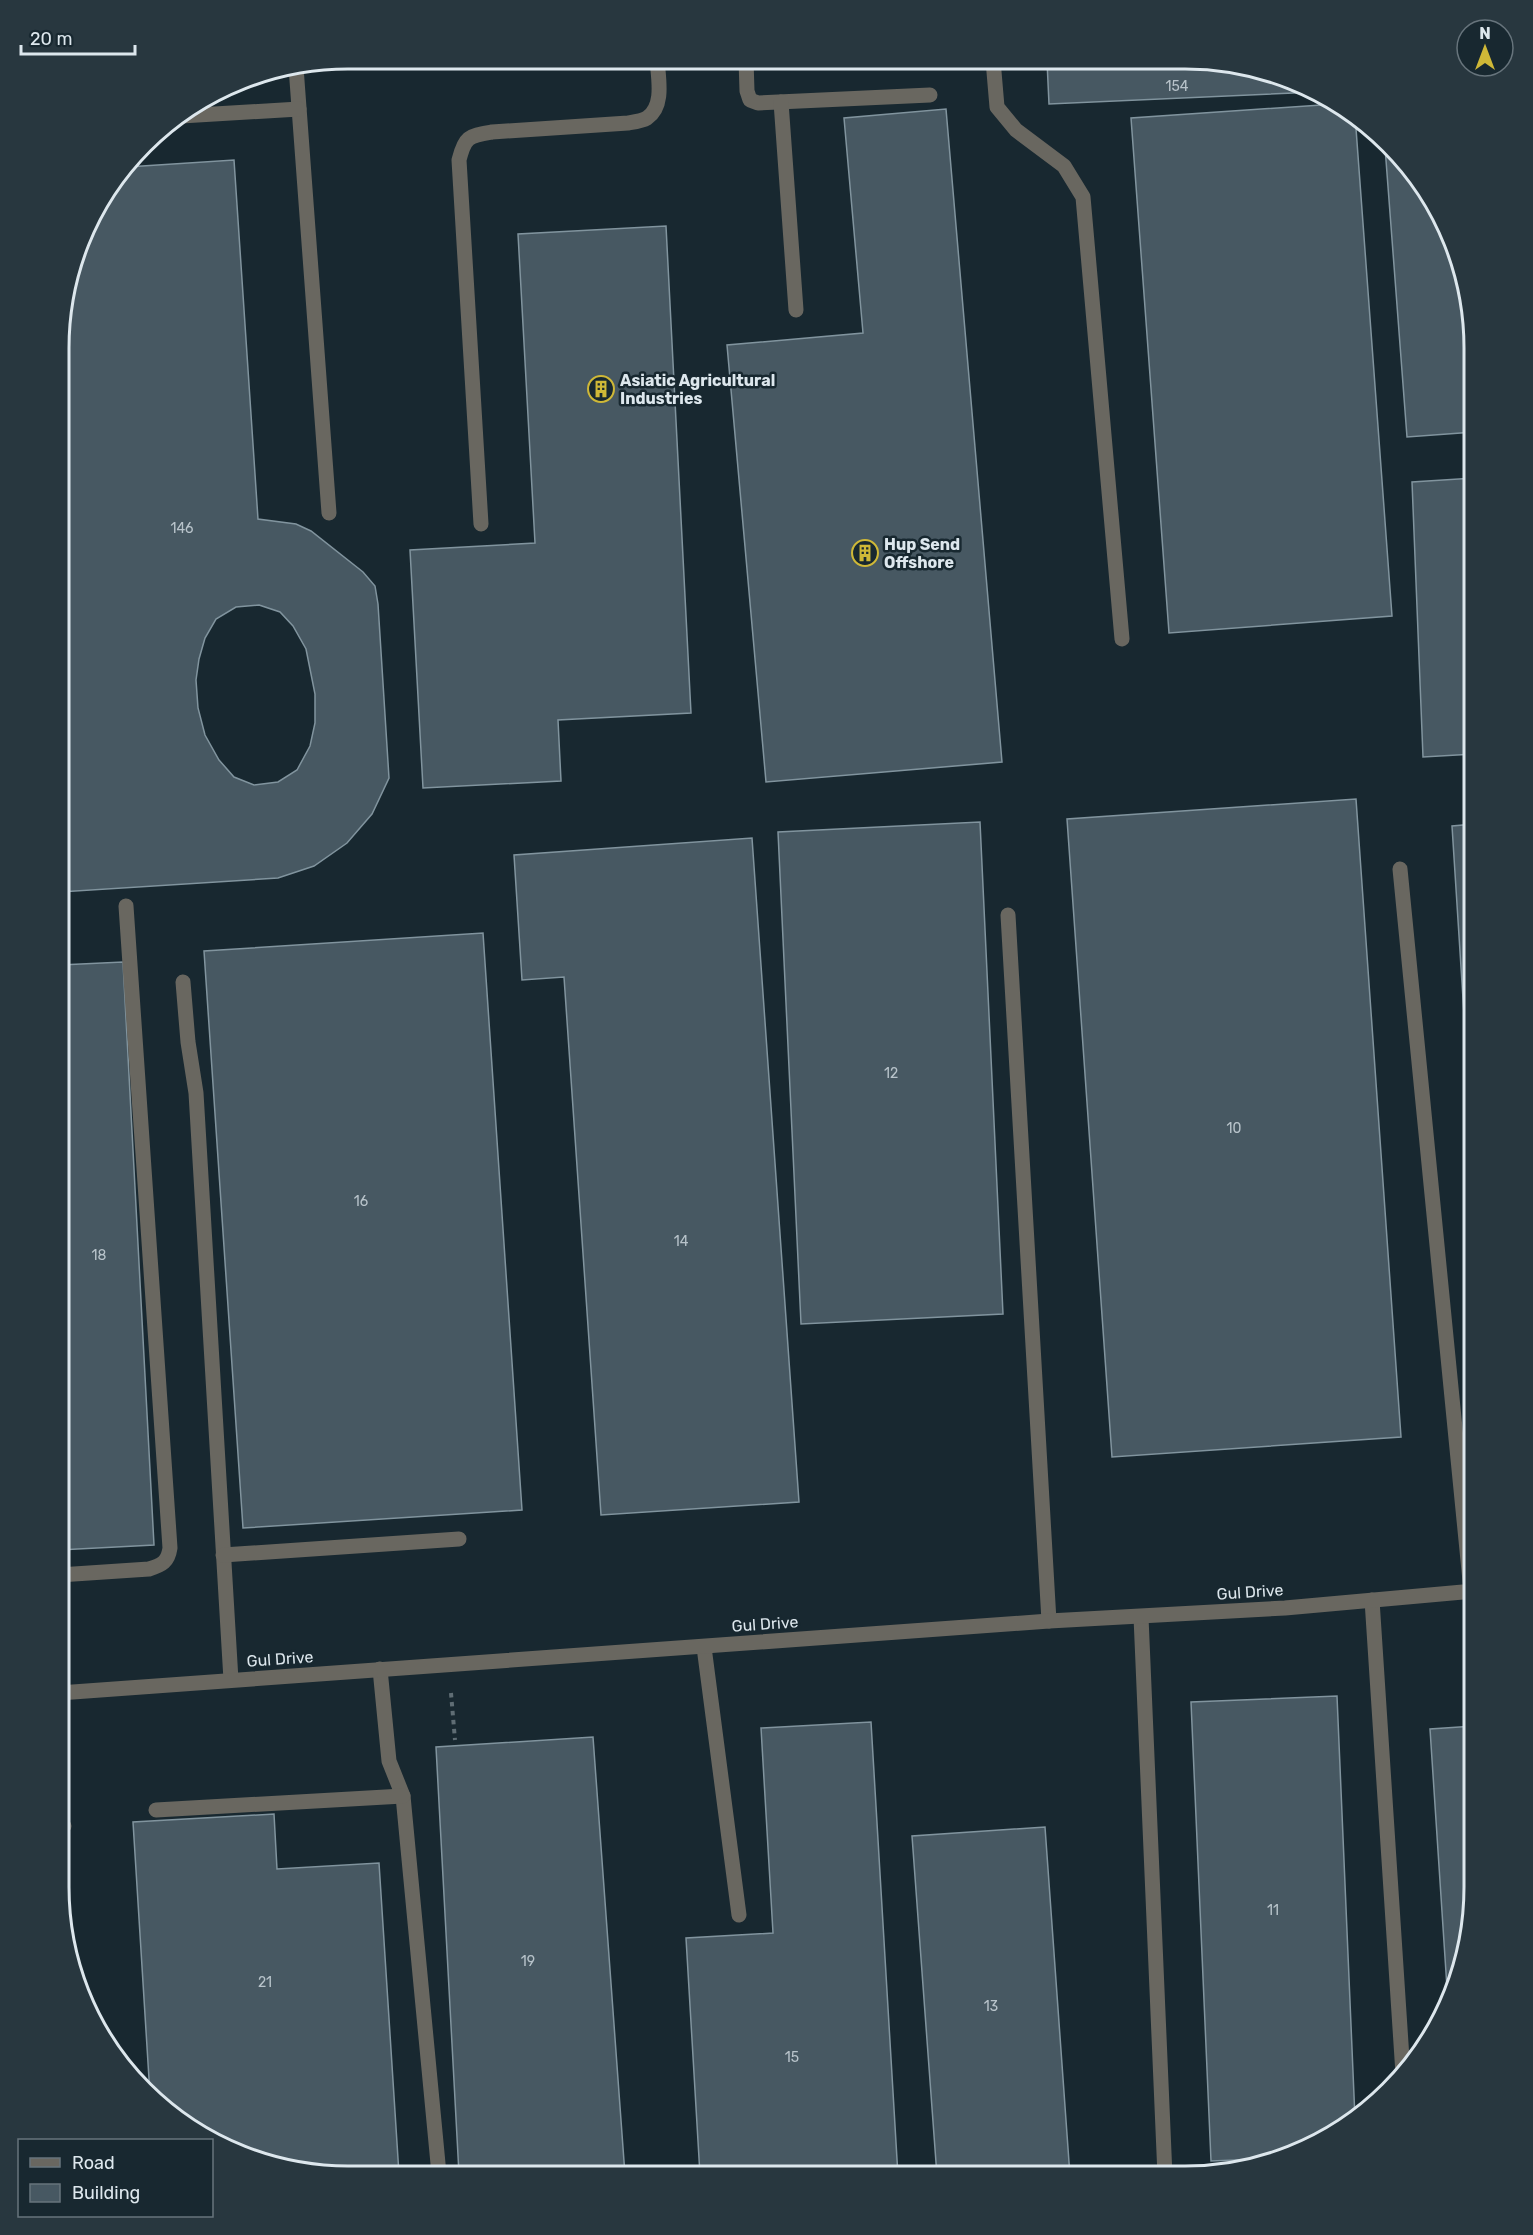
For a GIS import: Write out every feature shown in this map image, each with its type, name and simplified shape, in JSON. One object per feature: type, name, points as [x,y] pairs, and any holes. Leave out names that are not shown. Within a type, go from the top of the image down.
[{"type":"street","points":[[481,524],[459,160],[463,144],[473,135],[492,132],[628,123],[646,119],[654,110],[659,97],[658,69]]},
{"type":"street","points":[[746,69],[747,91],[750,100],[758,103],[930,95]]},
{"type":"street","points":[[994,69],[997,107],[1016,130],[1064,166],[1083,197],[1122,639]]},
{"type":"street","points":[[296,74],[329,513]]},
{"type":"street","points":[[781,102],[795,310]]},
{"type":"street","points":[[194,115],[299,109]]},
{"type":"street","points":[[1400,869],[1464,1502]]},
{"type":"street","points":[[69,1574],[149,1569],[162,1565],[168,1558],[170,1548],[126,906]]},
{"type":"street","points":[[1008,915],[1049,1621]]},
{"type":"street","points":[[183,982],[188,1042],[196,1093],[231,1680]]},
{"type":"street","points":[[223,1555],[459,1539]]},
{"type":"street","name":"Gul Drive","points":[[69,1692],[1049,1621],[1141,1617],[1464,1592]]},
{"type":"street","points":[[1372,1600],[1402,2062]]},
{"type":"street","points":[[1141,1617],[1165,2166]]},
{"type":"street","points":[[704,1647],[739,1915]]},
{"type":"street","points":[[381,1669],[389,1761],[404,1796],[438,2166]]},
{"type":"street","points":[[156,1810],[404,1796]]},
{"type":"path","points":[[449,1665],[454,1740]]},
{"type":"building","points":[[1047,69],[1221,71],[1275,84],[1298,93],[1049,104]]},
{"type":"building","points":[[1322,105],[1356,128],[1392,616],[1169,633],[1131,118]]},
{"type":"building","name":"Hup Send Offshore","points":[[946,109],[1002,762],[766,782],[727,345],[863,333],[844,118]]},
{"type":"building","points":[[1386,155],[1427,208],[1449,258],[1462,312],[1464,433],[1407,437]]},
{"type":"building","points":[[234,160],[258,519],[296,524],[311,531],[363,572],[375,586],[389,778],[372,814],[347,843],[314,866],[278,878],[69,891],[69,348],[71,312],[90,241],[106,208],[136,166]],"holes":[[[259,605],[280,612],[293,626],[306,649],[315,694],[315,723],[310,746],[297,770],[278,782],[254,785],[234,777],[219,760],[205,735],[198,708],[196,680],[199,659],[205,638],[216,619],[236,607]]]},
{"type":"building","name":"Asiatic Agricultural Industries","points":[[666,226],[691,713],[558,720],[561,781],[423,788],[410,550],[535,543],[518,234]]},
{"type":"building","points":[[1464,479],[1464,755],[1423,757],[1412,482]]},
{"type":"building","points":[[1356,799],[1401,1437],[1112,1457],[1067,819]]},
{"type":"building","points":[[980,822],[1003,1314],[801,1324],[778,832]]},
{"type":"building","points":[[1464,825],[1464,1014],[1452,826]]},
{"type":"building","points":[[752,838],[799,1502],[601,1515],[564,977],[522,980],[514,855]]},
{"type":"building","points":[[483,933],[522,1510],[243,1528],[204,951]]},
{"type":"building","points":[[123,962],[154,1545],[69,1549],[69,965]]},
{"type":"building","points":[[1337,1696],[1355,2108],[1324,2129],[1292,2145],[1244,2160],[1211,2161],[1191,1702]]},
{"type":"building","points":[[871,1722],[897,2166],[699,2166],[686,1938],[773,1933],[761,1728]]},
{"type":"building","points":[[1464,1727],[1462,1923],[1447,1983],[1430,1729]]},
{"type":"building","points":[[593,1737],[624,2166],[459,2166],[436,1747]]},
{"type":"building","points":[[274,1814],[277,1869],[379,1863],[398,2166],[312,2164],[258,2151],[208,2129],[164,2097],[149,2082],[133,1822]]},
{"type":"building","points":[[1045,1827],[1069,2166],[936,2166],[912,1836]]},
{"type":"place","name":"Asiatic Agricultural Industries","points":[[601,389]]},
{"type":"place","name":"Hup Send Offshore","points":[[865,553]]}]
